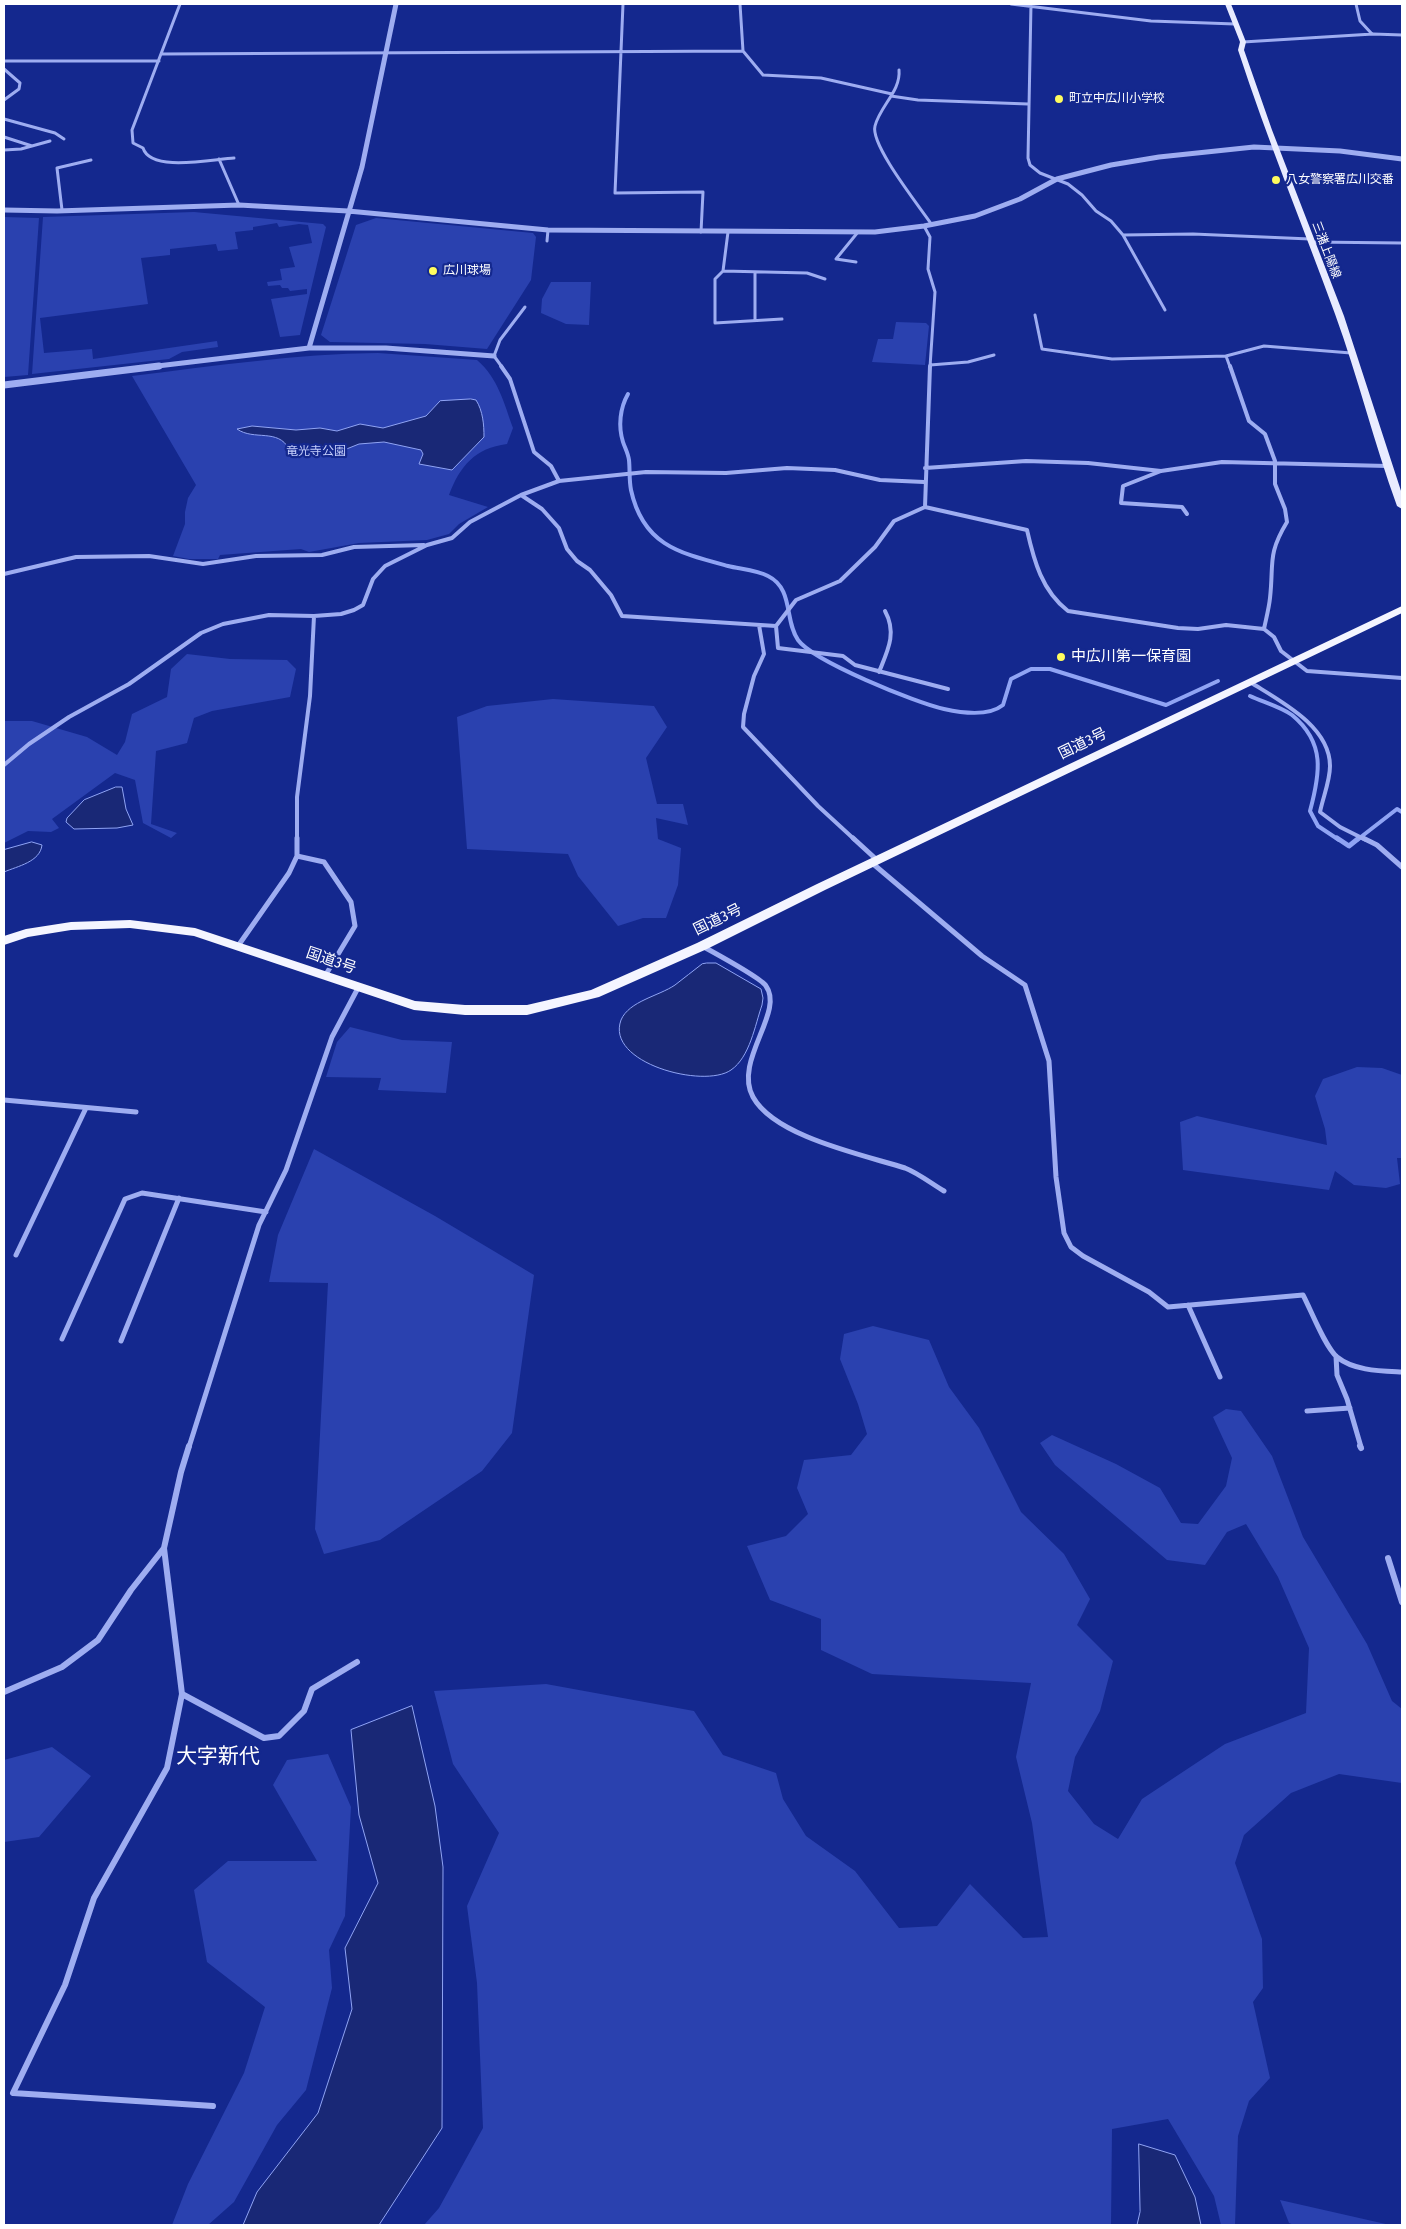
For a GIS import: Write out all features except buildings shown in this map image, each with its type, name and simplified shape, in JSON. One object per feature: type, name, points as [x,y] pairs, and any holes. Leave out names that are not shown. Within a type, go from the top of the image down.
[{"type":"highway","name":"国道3号","points":[[4,940],[26,933],[71,926],[130,924],[195,932],[358,988],[414,1005],[465,1010],[527,1010],[594,994],[702,946],[874,861],[1402,608]]},
{"type":"main road","name":"三潴上陽線","points":[[1228,4],[1242,42],[1241,50],[1268,130],[1340,316],[1387,466],[1402,506]]},
{"type":"street","points":[[180,4],[132,130],[133,143],[143,148],[145,154],[152,159],[187,164],[234,158]]},
{"type":"street","points":[[309,348],[362,167],[396,4]]},
{"type":"street","points":[[623,4],[614,193],[703,192],[701,232]]},
{"type":"street","points":[[740,4],[743,51],[763,76],[821,78],[918,100],[1028,104]]},
{"type":"street","points":[[1011,4],[1032,5],[1112,18],[1166,23],[1236,24]]},
{"type":"street","points":[[1356,4],[1357,18],[1361,25],[1373,34]]},
{"type":"street","points":[[1032,5],[1028,104],[1028,158],[1030,165],[1040,172],[1068,184],[1082,195],[1096,211],[1111,221],[1123,235],[1165,310]]},
{"type":"street","points":[[1242,42],[1373,34],[1402,35]]},
{"type":"street","points":[[161,54],[743,51]]},
{"type":"street","points":[[4,61],[159,60]]},
{"type":"street","points":[[4,69],[20,83],[19,89],[4,100]]},
{"type":"street","points":[[899,70],[900,79],[875,126],[875,139],[911,197],[932,225]]},
{"type":"street","points":[[4,119],[55,133],[64,139]]},
{"type":"street","points":[[4,137],[32,146]]},
{"type":"street","points":[[4,150],[50,141]]},
{"type":"street","points":[[4,210],[239,205],[348,211],[548,230],[858,232],[932,225],[996,209],[1057,179],[1111,165],[1159,157],[1223,149],[1276,148],[1340,151],[1402,160]]},
{"type":"street","points":[[218,159],[239,205]]},
{"type":"street","points":[[62,210],[57,168],[91,160]]},
{"type":"street","points":[[924,226],[930,237],[928,268],[935,292],[924,482],[925,507]]},
{"type":"street","points":[[547,242],[548,230]]},
{"type":"street","points":[[728,232],[723,271],[715,279],[715,323],[782,320]]},
{"type":"street","points":[[856,262],[836,258],[858,232]]},
{"type":"street","points":[[1123,235],[1160,236],[1193,234],[1310,241],[1402,242]]},
{"type":"street","points":[[723,271],[808,273],[825,279]]},
{"type":"street","points":[[755,273],[755,320]]},
{"type":"street","points":[[494,356],[500,340],[525,307]]},
{"type":"street","points":[[1035,315],[1042,349],[1112,359],[1226,356],[1264,346],[1351,353]]},
{"type":"street","points":[[4,386],[309,348],[386,348],[494,356]]},
{"type":"street","points":[[930,365],[968,362],[994,355]]},
{"type":"street","points":[[494,356],[510,379],[534,452],[551,466],[559,481]]},
{"type":"street","points":[[1226,356],[1249,421],[1265,434],[1275,461],[1275,484],[1285,509],[1286,522],[1276,540],[1271,559],[1270,597],[1264,629]]},
{"type":"street","points":[[925,468],[1026,461],[1088,463],[1161,471]]},
{"type":"street","points":[[1187,514],[1182,507],[1121,503],[1123,486],[1161,471],[1222,462],[1275,461],[1311,465],[1387,466]]},
{"type":"street","points":[[4,765],[29,744],[69,717],[129,684],[201,633],[223,624],[246,618],[269,615],[314,616],[341,614],[363,605],[373,579],[385,566],[427,545],[452,538],[470,522],[521,495],[559,481],[646,472],[726,473],[787,468],[835,470],[880,480],[924,482]]},
{"type":"street","points":[[521,495],[542,509],[559,528],[567,549],[577,561],[590,570],[611,595],[622,616],[776,626]]},
{"type":"street","points":[[948,689],[855,665],[843,656],[778,648],[776,626],[796,600],[840,581],[875,547],[894,520],[925,507],[1027,530],[1033,556],[1043,580],[1060,606],[1068,611],[1178,628],[1198,629],[1226,625],[1264,629],[1274,637],[1280,651],[1292,662],[1307,670],[1402,678]]},
{"type":"street","points":[[4,574],[76,557],[148,556],[204,564],[256,556],[322,555],[354,547],[427,545]]},
{"type":"street","points":[[879,672],[894,636],[889,617],[885,611]]},
{"type":"street","points":[[238,946],[289,873],[297,856],[297,797],[310,696],[314,616]]},
{"type":"street","points":[[759,625],[764,654],[754,676],[744,714],[743,727],[818,806],[874,861],[982,956],[1025,985],[1049,1060],[1059,1202],[1064,1232],[1071,1247],[1083,1256],[1149,1292],[1168,1307],[1303,1295],[1336,1356],[1337,1375],[1350,1408],[1361,1448]]},
{"type":"street","points":[[1250,682],[1286,705],[1311,727],[1323,741],[1330,765],[1320,812],[1340,827],[1377,845],[1402,867]]},
{"type":"street","points":[[297,856],[324,862],[351,902],[355,926],[325,976]]},
{"type":"street","points":[[702,946],[766,985],[772,1001],[747,1073],[753,1097],[770,1116],[800,1133],[835,1148],[874,1161],[908,1169],[944,1191]]},
{"type":"street","points":[[213,2106],[13,2093],[65,1984],[94,1898],[168,1768],[182,1694],[164,1548],[181,1472],[259,1225],[286,1170],[332,1037],[358,988]]},
{"type":"street","points":[[4,1100],[136,1112]]},
{"type":"street","points":[[16,1255],[86,1108]]},
{"type":"street","points":[[62,1339],[125,1199],[142,1193],[266,1212]]},
{"type":"street","points":[[121,1341],[179,1198]]},
{"type":"street","points":[[1188,1305],[1220,1377]]},
{"type":"street","points":[[1336,1356],[1357,1365],[1383,1371],[1402,1372]]},
{"type":"street","points":[[1307,1411],[1350,1408]]},
{"type":"street","points":[[4,1692],[62,1667],[98,1640],[131,1590],[164,1548]]},
{"type":"street","points":[[1388,1558],[1402,1602]]},
{"type":"street","points":[[182,1694],[264,1738],[279,1736],[304,1711],[312,1690],[357,1662]]},
{"type":"green space","points":[[194,212],[323,224],[326,227],[300,335],[280,337],[271,299],[307,294],[307,289],[290,291],[288,288],[282,288],[280,285],[268,286],[267,282],[282,280],[280,269],[295,267],[289,247],[312,243],[308,225],[299,224],[279,227],[277,223],[253,227],[253,230],[235,232],[238,249],[218,251],[216,244],[170,249],[170,255],[141,258],[148,304],[40,318],[44,353],[92,349],[93,359],[217,341],[218,347],[182,352],[169,359],[32,374],[43,217]]},
{"type":"green space","points":[[4,217],[39,218],[28,375],[4,377]]},
{"type":"green space","points":[[376,218],[533,233],[536,237],[531,280],[487,349],[425,344],[330,342],[321,335],[356,225]]},
{"type":"green space","points":[[551,282],[591,282],[589,325],[566,324],[541,313],[542,299]]},
{"type":"green space","points":[[896,322],[926,323],[929,326],[925,365],[872,362],[878,339],[893,339]]},
{"type":"green space","name":"竜光寺公園","points":[[378,353],[477,360],[490,375],[503,400],[513,428],[507,444],[486,450],[470,460],[458,475],[449,495],[488,507],[459,524],[449,534],[427,540],[359,543],[309,552],[301,549],[220,555],[218,559],[189,559],[173,556],[185,524],[188,498],[196,485],[132,376],[285,358]]},
{"type":"green space","points":[[187,654],[230,659],[287,660],[296,669],[290,697],[212,711],[194,718],[187,743],[156,751],[151,824],[177,833],[171,838],[143,823],[135,780],[115,773],[52,819],[59,828],[51,832],[28,831],[4,843],[4,721],[32,721],[87,737],[117,755],[125,742],[132,714],[167,697],[171,669]]},
{"type":"green space","points":[[553,699],[654,706],[667,727],[646,758],[657,804],[683,804],[688,825],[656,818],[658,839],[681,848],[678,885],[666,918],[643,918],[618,926],[578,876],[568,854],[467,849],[457,717],[487,706]]},
{"type":"green space","points":[[350,1027],[402,1040],[452,1042],[446,1093],[378,1090],[381,1078],[326,1077],[337,1042]]},
{"type":"green space","points":[[1357,1067],[1382,1068],[1402,1075],[1402,1158],[1397,1158],[1400,1184],[1386,1188],[1354,1185],[1335,1171],[1329,1190],[1183,1170],[1180,1122],[1197,1116],[1327,1145],[1325,1129],[1315,1096],[1323,1079]]},
{"type":"green space","points":[[314,1149],[435,1216],[534,1275],[512,1433],[482,1471],[380,1540],[324,1554],[315,1529],[328,1283],[269,1282],[278,1235]]},
{"type":"green space","points":[[873,1326],[929,1340],[949,1387],[979,1428],[1021,1512],[1064,1554],[1090,1599],[1077,1625],[1113,1661],[1100,1711],[1075,1757],[1068,1791],[1094,1824],[1118,1839],[1142,1799],[1225,1744],[1306,1713],[1309,1648],[1278,1577],[1246,1524],[1227,1532],[1205,1565],[1167,1560],[1055,1465],[1040,1443],[1052,1435],[1116,1464],[1160,1488],[1181,1523],[1198,1524],[1226,1486],[1232,1458],[1213,1417],[1226,1409],[1241,1411],[1272,1456],[1303,1537],[1367,1644],[1392,1701],[1402,1709],[1402,1783],[1339,1774],[1291,1793],[1244,1835],[1235,1863],[1262,1939],[1263,1988],[1253,2002],[1270,2078],[1249,2101],[1238,2136],[1235,2225],[1221,2225],[1214,2196],[1168,2119],[1112,2129],[1111,2225],[424,2225],[439,2208],[483,2128],[477,1983],[467,1906],[499,1833],[453,1764],[434,1691],[546,1684],[694,1711],[723,1755],[776,1773],[783,1799],[806,1836],[855,1871],[899,1928],[937,1926],[970,1884],[1023,1938],[1048,1937],[1032,1823],[1016,1757],[1031,1683],[872,1674],[821,1650],[821,1619],[770,1600],[747,1546],[786,1536],[808,1514],[797,1488],[804,1460],[851,1455],[867,1434],[858,1404],[840,1359],[844,1334]]},
{"type":"green space","points":[[52,1747],[91,1776],[39,1837],[4,1842],[4,1760]]},
{"type":"green space","points":[[328,1754],[351,1807],[345,1916],[329,1950],[332,1988],[306,2090],[277,2125],[234,2202],[208,2225],[172,2225],[188,2184],[244,2073],[265,2007],[207,1962],[194,1890],[228,1861],[317,1861],[273,1785],[287,1760]]},
{"type":"green space","points":[[1280,2200],[1390,2225],[1294,2225],[1289,2223]]},
{"type":"shaded area","points":[[476,400],[482,413],[484,437],[452,470],[419,464],[423,454],[421,450],[384,442],[359,444],[344,450],[329,446],[298,450],[289,449],[279,439],[251,434],[237,429],[252,426],[296,430],[320,428],[337,431],[360,424],[383,428],[426,416],[440,401]]},
{"type":"shaded area","points":[[116,787],[122,787],[126,809],[133,825],[117,828],[74,829],[66,822],[67,818],[84,800]]},
{"type":"shaded area","points":[[32,842],[42,845],[37,856],[28,863],[4,872],[4,850]]},
{"type":"shaded area","points":[[716,963],[761,989],[762,1005],[747,1049],[738,1064],[731,1070],[718,1075],[680,1074],[642,1060],[628,1049],[620,1035],[621,1020],[625,1013],[637,1003],[675,985],[702,964]]},
{"type":"shaded area","points":[[412,1706],[435,1806],[443,1867],[442,2128],[379,2225],[243,2225],[257,2192],[318,2113],[352,2009],[345,1948],[378,1883],[359,1815],[351,1730]]},
{"type":"shaded area","points":[[1139,2144],[1175,2155],[1195,2197],[1201,2225],[1137,2225],[1140,2212]]},
{"type":"waterway","points":[[628,394],[625,399],[620,423],[623,442],[629,460],[631,490],[644,523],[654,535],[679,551],[768,576],[782,589],[791,623],[798,640],[807,649],[843,669],[911,699],[967,713],[982,713],[997,709],[1003,705],[1011,679],[1031,669],[1050,669],[1166,705],[1218,681]]},
{"type":"waterway","points":[[1250,696],[1288,712],[1303,726],[1311,737],[1318,760],[1318,772],[1310,811],[1318,826],[1339,840]]},
{"type":"waterway","points":[[1357,840],[1397,809],[1402,812]]},
{"type":"waterway","points":[[1337,838],[1349,846],[1359,838]]},
{"type":"place","name":"町立中広川小学校","points":[[1059,99]]},
{"type":"place","name":"八女警察署広川交番","points":[[1276,180]]},
{"type":"place","name":"広川球場","points":[[433,271]]},
{"type":"place","name":"中広川第一保育園","points":[[1061,657]]},
{"type":"district","name":"大字新代","points":[[218,1757]]}]
